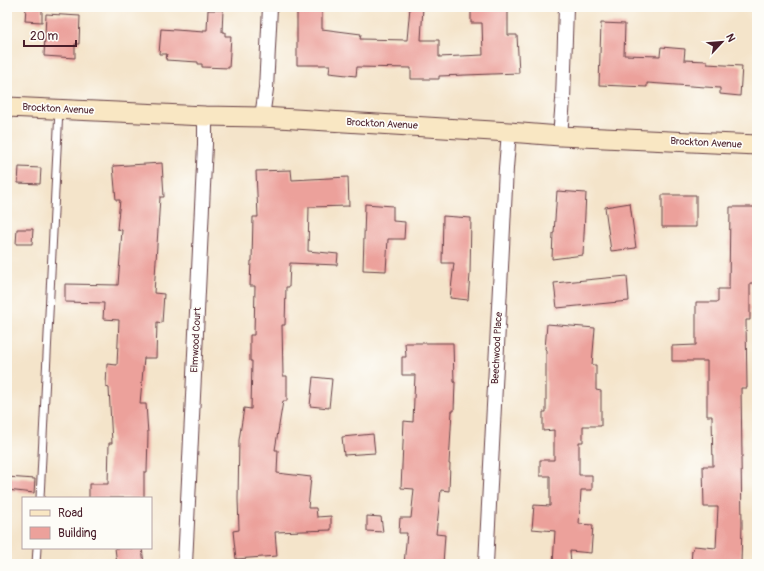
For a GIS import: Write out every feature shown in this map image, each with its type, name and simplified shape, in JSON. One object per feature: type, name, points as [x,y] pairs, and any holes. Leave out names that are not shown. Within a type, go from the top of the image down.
[{"type":"main road","name":"Brockton Avenue","points":[[7,107],[205,116],[262,117],[560,136],[757,145]]},
{"type":"street","points":[[262,117],[266,89],[270,7]]},
{"type":"street","points":[[560,136],[563,103],[566,7]]},
{"type":"street","name":"Elmwood Court","points":[[185,564],[205,144],[205,116]]},
{"type":"street","name":"Beechwood Place","points":[[486,564],[509,132]]},
{"type":"lane","points":[[40,497],[59,109]]},
{"type":"lane","points":[[36,564],[37,549]]},
{"type":"building","points":[[26,7],[42,7],[42,22],[25,21]]},
{"type":"building","points":[[410,7],[423,7],[421,40],[439,40],[439,57],[483,55],[482,23],[471,23],[471,7],[508,7],[508,35],[517,35],[519,73],[439,76],[439,79],[411,79],[411,68],[357,67],[356,76],[329,73],[330,65],[297,65],[297,11],[322,11],[322,29],[361,34],[360,39],[407,40]]},
{"type":"building","points":[[208,10],[223,10],[222,32],[225,32],[225,36],[231,36],[229,68],[202,67],[202,64],[198,64],[198,62],[166,60],[167,54],[159,54],[161,29],[204,32],[204,30],[207,30]]},
{"type":"building","points":[[46,14],[80,16],[79,44],[75,44],[75,58],[44,56]]},
{"type":"building","points":[[601,23],[625,24],[624,55],[660,56],[661,47],[685,49],[684,60],[707,61],[707,64],[742,66],[740,96],[720,94],[720,88],[647,83],[647,87],[599,85]]},
{"type":"building","points":[[162,163],[164,197],[160,197],[154,293],[164,294],[162,323],[157,322],[156,358],[144,358],[140,404],[146,404],[148,434],[147,472],[144,472],[144,497],[89,497],[89,484],[108,484],[109,443],[112,443],[109,388],[106,387],[107,364],[117,365],[119,320],[103,319],[104,303],[65,302],[65,284],[118,285],[122,230],[117,229],[120,200],[116,200],[113,166]]},
{"type":"building","points":[[19,167],[41,168],[40,184],[18,183]]},
{"type":"building","points":[[291,170],[292,180],[348,177],[349,206],[309,207],[308,251],[338,254],[337,265],[290,263],[289,287],[286,287],[285,325],[282,325],[283,376],[287,376],[287,401],[283,401],[275,450],[278,450],[277,473],[311,477],[308,508],[316,508],[317,517],[331,516],[331,530],[275,532],[277,556],[236,559],[233,531],[239,530],[239,440],[244,408],[251,409],[252,361],[250,361],[250,335],[254,335],[255,286],[250,286],[253,217],[258,217],[256,171]]},
{"type":"building","points":[[557,191],[586,193],[583,255],[552,259]]},
{"type":"building","points":[[662,195],[696,195],[696,227],[662,227]]},
{"type":"building","points":[[630,203],[636,248],[611,251],[605,207]]},
{"type":"building","points":[[365,204],[393,206],[393,221],[405,222],[404,239],[388,239],[386,271],[363,270]]},
{"type":"building","points":[[730,207],[757,207],[757,283],[750,283],[750,320],[746,320],[747,388],[741,388],[741,564],[691,564],[692,550],[694,546],[716,548],[718,507],[704,507],[703,466],[713,466],[712,416],[707,416],[707,361],[672,361],[672,346],[696,345],[696,302],[718,302],[718,289],[729,289]]},
{"type":"building","points":[[443,216],[471,218],[468,300],[450,298],[454,263],[442,263]]},
{"type":"building","points":[[17,229],[33,229],[32,244],[16,244]]},
{"type":"building","points":[[627,276],[629,301],[557,308],[554,283]]},
{"type":"building","points":[[547,324],[595,328],[592,365],[596,365],[596,390],[601,391],[601,426],[583,426],[583,442],[579,442],[579,475],[592,475],[592,490],[581,490],[579,524],[593,525],[591,553],[570,551],[571,564],[553,564],[555,531],[532,529],[534,505],[550,506],[550,476],[540,476],[540,460],[554,460],[554,430],[543,431],[543,412],[546,412],[545,349]]},
{"type":"building","points":[[405,343],[453,343],[455,382],[449,464],[449,491],[441,490],[436,534],[445,535],[443,564],[404,564],[407,533],[399,533],[400,518],[411,518],[414,489],[401,488],[404,421],[413,422],[415,375],[402,375],[402,357],[406,357]]},
{"type":"building","points":[[313,377],[332,379],[329,408],[310,406]]},
{"type":"building","points":[[373,434],[375,453],[344,455],[342,437]]},
{"type":"building","points":[[7,477],[35,479],[34,493],[7,490]]},
{"type":"building","points":[[367,516],[381,517],[383,532],[367,531]]},
{"type":"building","points":[[115,549],[142,549],[144,564],[117,564]]}]
